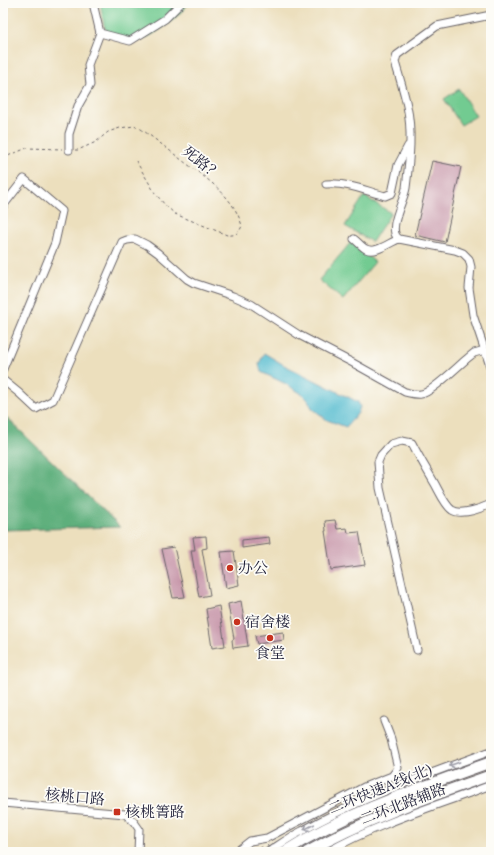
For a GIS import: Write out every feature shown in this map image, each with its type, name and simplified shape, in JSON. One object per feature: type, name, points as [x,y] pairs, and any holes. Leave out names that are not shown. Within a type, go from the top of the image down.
[{"type":"highway","name":"二环快速A线(北)","points":[[284,852],[318,832],[368,808],[491,762]]},
{"type":"highway","points":[[307,852],[353,828],[396,810],[491,775]]},
{"type":"street","points":[[69,150],[69,134],[78,106],[90,85],[88,65],[100,33],[93,3]]},
{"type":"street","points":[[100,33],[130,41],[165,19],[181,3]]},
{"type":"street","points":[[399,239],[394,231],[405,192],[409,158],[410,129],[408,107],[395,62],[398,55],[437,26],[491,15]]},
{"type":"street","points":[[326,184],[343,184],[385,196],[392,193],[398,165],[410,144]]},
{"type":"street","points":[[3,206],[24,179],[62,210],[55,243],[3,369]]},
{"type":"street","points":[[354,239],[366,249],[373,250],[399,239],[455,250],[463,253],[469,259],[471,267],[469,288],[473,315],[491,369]]},
{"type":"street","points":[[3,380],[20,393],[36,409],[53,400],[122,242],[127,240],[135,240],[147,245],[186,279],[234,296],[251,304],[299,335],[405,392],[422,394],[427,392],[474,353],[485,350]]},
{"type":"street","points":[[416,650],[380,488],[378,462],[381,455],[391,444],[402,441],[412,443],[444,501],[452,509],[456,511],[465,511],[480,509],[491,504]]},
{"type":"street","points":[[236,852],[250,841],[267,838],[364,786],[392,776],[398,768],[391,739],[384,721]]},
{"type":"street","name":"二环北路辅路","points":[[268,848],[358,802],[491,751]]},
{"type":"street","name":"二环北路辅路","points":[[327,852],[362,834],[398,819],[491,785]]},
{"type":"street","name":"核桃口路","points":[[3,803],[125,814],[139,829],[138,852]]},
{"type":"path","name":"死路？","points":[[3,158],[27,148],[78,150],[96,142],[108,132],[134,126],[141,129],[214,184],[240,217],[242,226],[238,233],[231,236],[227,235],[175,214],[155,193],[136,161]]},
{"type":"path","points":[[255,852],[263,846],[272,852]]},
{"type":"path","points":[[159,850],[186,850],[192,852]]},
{"type":"green space","points":[[100,3],[188,3],[179,14],[157,32],[142,39],[127,41],[108,34],[104,25]]},
{"type":"green space","points":[[459,89],[476,116],[461,125],[444,99]]},
{"type":"green space","points":[[364,196],[391,213],[372,242],[345,226]]},
{"type":"green space","points":[[351,242],[375,262],[343,300],[319,280]]},
{"type":"green space","points":[[3,414],[120,527],[3,530]]},
{"type":"water","points":[[264,353],[284,365],[358,402],[360,407],[358,413],[346,427],[327,420],[312,408],[308,400],[302,394],[286,384],[261,372],[259,364]]},
{"type":"building","points":[[432,161],[461,167],[445,242],[415,235]]},
{"type":"building","points":[[335,520],[337,529],[347,528],[348,533],[359,532],[365,565],[331,570],[325,531],[325,521]]},
{"type":"building","points":[[206,536],[207,548],[202,549],[210,595],[199,597],[191,550],[195,550],[193,537]]},
{"type":"building","points":[[269,537],[270,544],[242,548],[242,540]]},
{"type":"building","points":[[174,547],[185,597],[173,598],[162,549]]},
{"type":"building","name":"办公","points":[[234,551],[239,585],[226,588],[221,552]]},
{"type":"building","name":"宿舍楼","points":[[241,601],[248,646],[233,648],[232,640],[234,639],[228,604]]},
{"type":"building","points":[[219,606],[225,646],[212,648],[206,609]]},
{"type":"building","name":"食堂","points":[[283,632],[284,640],[257,644],[255,636]]},
{"type":"place","name":"办公","points":[[230,568]]},
{"type":"place","name":"宿舍楼","points":[[237,622]]},
{"type":"place","name":"食堂","points":[[270,638]]},
{"type":"place","name":"核桃箐路","points":[[117,812]]}]
